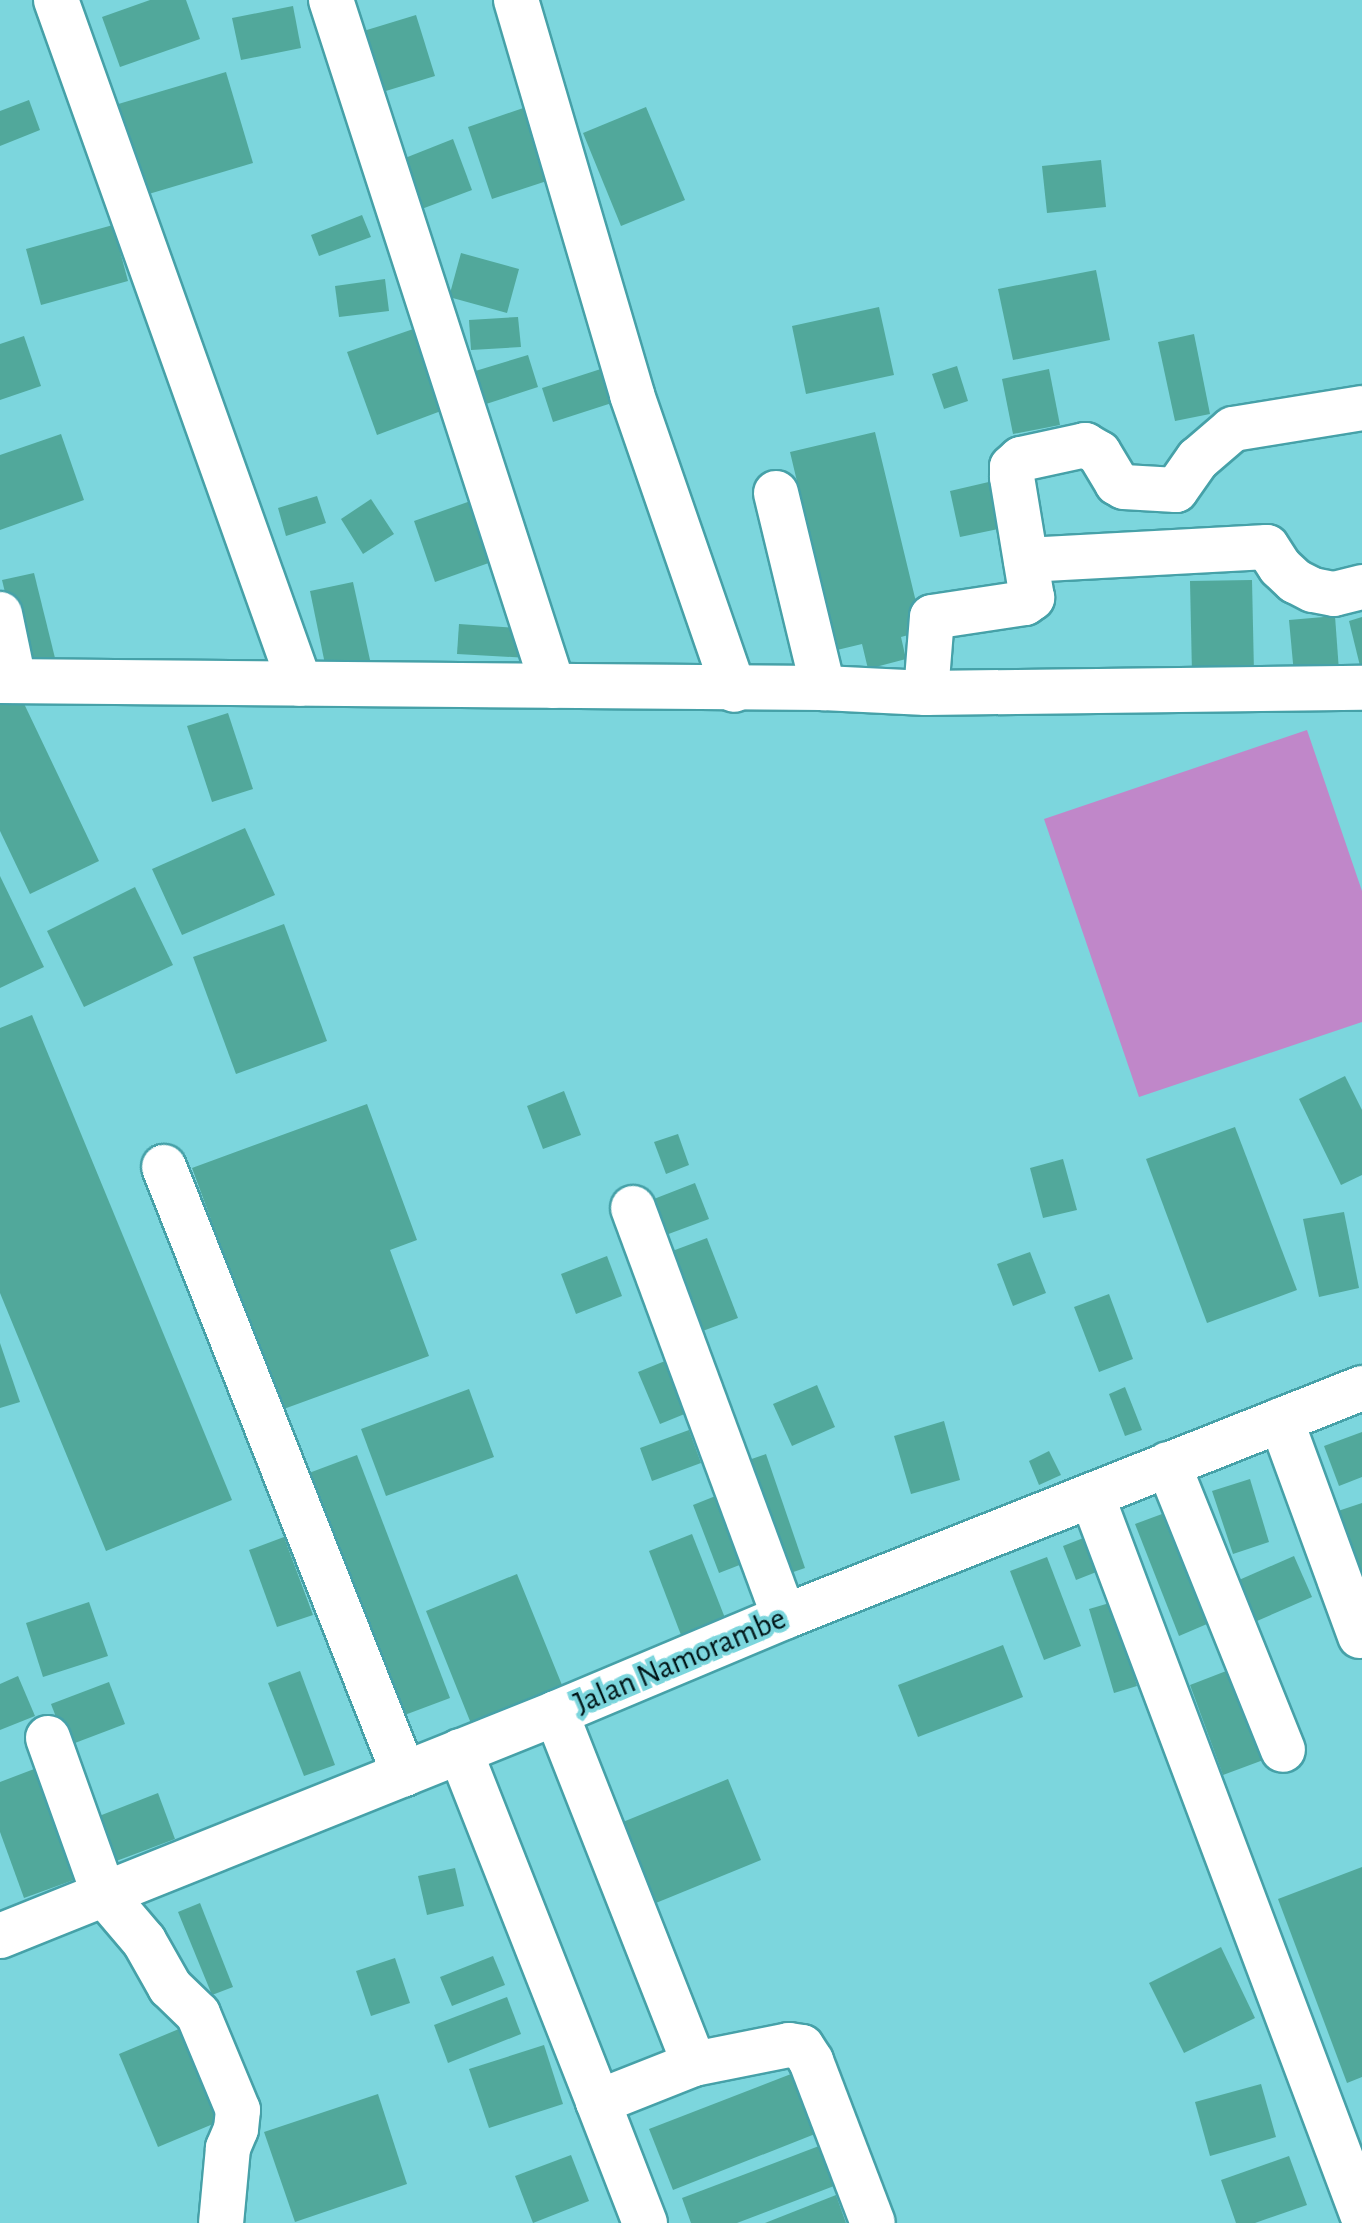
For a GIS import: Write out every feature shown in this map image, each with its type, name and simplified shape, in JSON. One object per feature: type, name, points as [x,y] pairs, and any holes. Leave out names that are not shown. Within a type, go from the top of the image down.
[{"type":"street","points":[[56,0],[300,684]]},
{"type":"street","points":[[331,0],[553,686]]},
{"type":"street","points":[[516,0],[632,395],[734,690]]},
{"type":"street","points":[[926,693],[930,620],[936,615],[1025,603],[1032,598],[1012,477],[1012,467],[1021,459],[1085,445],[1093,447],[1117,483],[1130,488],[1176,490],[1198,459],[1233,429],[1362,408]]},
{"type":"street","points":[[776,493],[823,688]]},
{"type":"street","points":[[1026,560],[1267,547],[1280,567],[1295,581],[1313,590],[1334,594],[1362,587]]},
{"type":"street","points":[[0,614],[7,681],[734,690],[823,688],[926,693],[1362,688]]},
{"type":"street","points":[[164,1167],[404,1774]]},
{"type":"street","points":[[633,1208],[784,1617]]},
{"type":"street","name":"Jalan Namorambe","points":[[0,1936],[556,1713],[784,1617],[1362,1388]]},
{"type":"street","points":[[1281,1420],[1360,1636]]},
{"type":"street","points":[[1168,1464],[1283,1750]]},
{"type":"street","points":[[1092,1496],[1362,2214]]},
{"type":"street","points":[[556,1713],[694,2064]]},
{"type":"street","points":[[48,1738],[104,1894],[144,1941],[170,1987],[198,2014],[238,2110],[226,2162],[221,2223]]},
{"type":"street","points":[[460,1751],[645,2223]]},
{"type":"street","points":[[598,2102],[694,2064],[789,2045],[802,2047],[873,2223]]},
{"type":"shaded area","points":[[1307,730],[1362,891],[1362,1022],[1139,1097],[1044,819]]},
{"type":"building","points":[[150,0],[186,0],[200,39],[120,67],[102,17]]},
{"type":"building","points":[[293,6],[301,48],[241,60],[232,18]]},
{"type":"building","points":[[416,15],[435,76],[376,94],[357,33]]},
{"type":"building","points":[[226,72],[253,163],[142,196],[115,105]]},
{"type":"building","points":[[29,100],[40,130],[0,146],[0,111]]},
{"type":"building","points":[[538,103],[562,176],[492,199],[468,127]]},
{"type":"building","points":[[646,107],[685,200],[621,226],[583,133]]},
{"type":"building","points":[[453,139],[472,190],[419,210],[400,160]]},
{"type":"building","points":[[1101,160],[1106,207],[1047,213],[1042,166]]},
{"type":"building","points":[[362,215],[371,237],[319,256],[311,235]]},
{"type":"building","points":[[113,225],[128,281],[41,305],[26,249]]},
{"type":"building","points":[[461,253],[519,269],[507,313],[449,297]]},
{"type":"building","points":[[1096,270],[1110,340],[1013,360],[998,289]]},
{"type":"building","points":[[385,279],[389,311],[339,317],[335,286]]},
{"type":"building","points":[[879,307],[894,375],[806,394],[792,326]]},
{"type":"building","points":[[518,317],[521,347],[471,350],[469,320]]},
{"type":"building","points":[[419,327],[449,408],[377,435],[347,352]]},
{"type":"building","points":[[1194,334],[1210,414],[1175,421],[1158,342]]},
{"type":"building","points":[[24,336],[41,386],[0,400],[0,344]]},
{"type":"building","points":[[528,355],[538,387],[483,405],[472,372]]},
{"type":"building","points":[[957,366],[968,401],[944,409],[932,374]]},
{"type":"building","points":[[607,367],[618,401],[553,422],[542,388]]},
{"type":"building","points":[[1049,369],[1060,425],[1013,434],[1002,379]]},
{"type":"building","points":[[875,432],[923,631],[901,637],[906,659],[868,669],[862,644],[837,650],[790,452]]},
{"type":"building","points":[[61,434],[84,500],[0,530],[0,455]]},
{"type":"building","points":[[993,481],[1003,528],[960,537],[950,491]]},
{"type":"building","points":[[317,496],[326,523],[286,536],[278,508]]},
{"type":"building","points":[[479,498],[500,559],[435,582],[414,521]]},
{"type":"building","points":[[371,499],[394,534],[363,554],[341,519]]},
{"type":"building","points":[[34,573],[55,658],[23,666],[2,580]]},
{"type":"building","points":[[1252,580],[1254,673],[1192,674],[1190,581]]},
{"type":"building","points":[[353,582],[370,660],[326,669],[310,591]]},
{"type":"building","points":[[1335,616],[1339,671],[1294,674],[1289,620]]},
{"type":"building","points":[[1362,617],[1362,670],[1361,670],[1349,621]]},
{"type":"building","points":[[459,624],[530,629],[528,658],[457,654]]},
{"type":"building","points":[[18,691],[99,861],[30,894],[0,831],[0,700]]},
{"type":"building","points":[[228,713],[253,789],[212,802],[187,726]]},
{"type":"building","points":[[245,828],[275,895],[182,935],[152,869]]},
{"type":"building","points":[[0,876],[44,967],[0,988]]},
{"type":"building","points":[[135,887],[173,965],[84,1007],[47,931]]},
{"type":"building","points":[[284,924],[327,1041],[236,1074],[193,957]]},
{"type":"building","points":[[32,1015],[232,1500],[106,1551],[0,1293],[0,1028]]},
{"type":"building","points":[[1345,1076],[1362,1110],[1362,1175],[1341,1185],[1299,1099]]},
{"type":"building","points":[[564,1091],[581,1135],[543,1149],[527,1106]]},
{"type":"building","points":[[367,1104],[417,1240],[390,1250],[429,1356],[281,1410],[192,1168]]},
{"type":"building","points":[[1235,1127],[1297,1290],[1207,1323],[1146,1159]]},
{"type":"building","points":[[678,1134],[689,1165],[666,1174],[654,1142]]},
{"type":"building","points":[[1063,1159],[1077,1210],[1043,1218],[1030,1168]]},
{"type":"building","points":[[695,1183],[709,1219],[655,1239],[641,1204]]},
{"type":"building","points":[[1344,1212],[1359,1288],[1319,1297],[1303,1219]]},
{"type":"building","points":[[707,1238],[738,1318],[689,1336],[659,1256]]},
{"type":"building","points":[[1030,1252],[1046,1293],[1013,1306],[997,1264]]},
{"type":"building","points":[[607,1256],[622,1296],[576,1314],[561,1274]]},
{"type":"building","points":[[1109,1294],[1133,1359],[1099,1372],[1074,1307]]},
{"type":"building","points":[[0,1343],[20,1402],[0,1408]]},
{"type":"building","points":[[665,1361],[687,1413],[660,1424],[638,1372]]},
{"type":"building","points":[[817,1385],[835,1427],[792,1446],[773,1404]]},
{"type":"building","points":[[1125,1387],[1142,1430],[1125,1436],[1109,1394]]},
{"type":"building","points":[[469,1389],[494,1457],[386,1496],[361,1429]]},
{"type":"building","points":[[944,1421],[960,1480],[911,1494],[894,1436]]},
{"type":"building","points":[[689,1430],[701,1463],[652,1481],[640,1448]]},
{"type":"building","points":[[1362,1432],[1362,1477],[1339,1486],[1324,1446]]},
{"type":"building","points":[[1049,1451],[1061,1475],[1039,1485],[1029,1461]]},
{"type":"building","points":[[766,1454],[805,1568],[773,1579],[734,1465]]},
{"type":"building","points":[[357,1455],[450,1698],[394,1719],[301,1476]]},
{"type":"building","points":[[1250,1479],[1269,1542],[1233,1554],[1212,1491]]},
{"type":"building","points":[[728,1491],[755,1559],[719,1573],[693,1505]]},
{"type":"building","points":[[1362,1503],[1362,1581],[1338,1511]]},
{"type":"building","points":[[1162,1514],[1207,1624],[1179,1636],[1135,1524]]},
{"type":"building","points":[[692,1534],[725,1618],[681,1635],[649,1551]]},
{"type":"building","points":[[1091,1535],[1104,1569],[1076,1580],[1063,1546]]},
{"type":"building","points":[[284,1537],[313,1615],[277,1627],[249,1550]]},
{"type":"building","points":[[1294,1556],[1312,1597],[1257,1621],[1239,1580]]},
{"type":"building","points":[[1047,1557],[1081,1646],[1044,1660],[1010,1571]]},
{"type":"building","points":[[517,1574],[564,1690],[472,1726],[426,1611]]},
{"type":"building","points":[[89,1602],[108,1656],[43,1677],[26,1623]]},
{"type":"building","points":[[1113,1602],[1137,1686],[1114,1693],[1089,1609]]},
{"type":"building","points":[[1003,1645],[1023,1697],[918,1737],[898,1685]]},
{"type":"building","points":[[1234,1668],[1266,1759],[1223,1775],[1190,1685]]},
{"type":"building","points":[[300,1671],[335,1765],[304,1776],[268,1683]]},
{"type":"building","points":[[18,1676],[35,1716],[0,1730],[0,1684]]},
{"type":"building","points":[[109,1682],[125,1724],[67,1746],[51,1704]]},
{"type":"building","points":[[42,1766],[82,1877],[24,1898],[0,1832],[0,1782]]},
{"type":"building","points":[[728,1779],[761,1860],[651,1905],[618,1824]]},
{"type":"building","points":[[158,1793],[175,1839],[111,1863],[94,1818]]},
{"type":"building","points":[[1362,1867],[1362,2077],[1347,2083],[1278,1899]]},
{"type":"building","points":[[455,1868],[464,1906],[427,1915],[418,1876]]},
{"type":"building","points":[[200,1903],[233,1987],[212,1995],[178,1912]]},
{"type":"building","points":[[1221,1947],[1255,2018],[1184,2053],[1149,1983]]},
{"type":"building","points":[[493,1956],[505,1985],[452,2006],[440,1977]]},
{"type":"building","points":[[395,1958],[410,2003],[371,2016],[356,1971]]},
{"type":"building","points":[[507,1997],[521,2034],[448,2063],[434,2025]]},
{"type":"building","points":[[198,2021],[237,2114],[158,2147],[119,2054]]},
{"type":"building","points":[[544,2045],[563,2104],[489,2128],[469,2069]]},
{"type":"building","points":[[791,2074],[815,2134],[673,2190],[649,2129]]},
{"type":"building","points":[[1261,2084],[1276,2137],[1210,2156],[1195,2102]]},
{"type":"building","points":[[378,2094],[407,2184],[295,2222],[264,2132]]},
{"type":"building","points":[[819,2146],[834,2186],[737,2223],[691,2223],[682,2198]]},
{"type":"building","points":[[571,2155],[589,2201],[533,2223],[515,2176]]},
{"type":"building","points":[[1289,2156],[1307,2205],[1255,2223],[1236,2223],[1221,2180]]},
{"type":"building","points":[[836,2195],[846,2223],[765,2223]]}]
